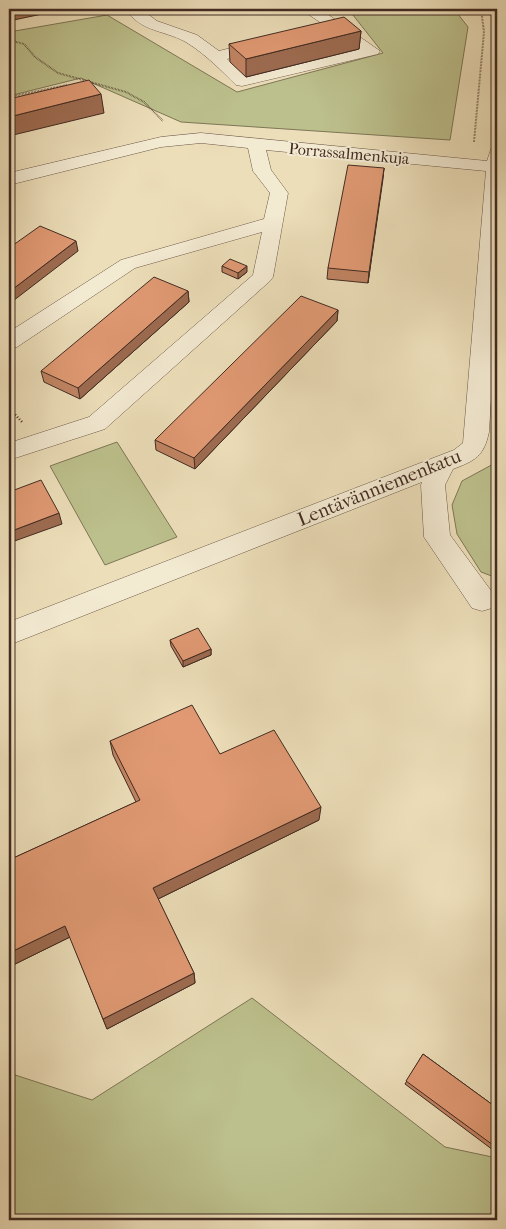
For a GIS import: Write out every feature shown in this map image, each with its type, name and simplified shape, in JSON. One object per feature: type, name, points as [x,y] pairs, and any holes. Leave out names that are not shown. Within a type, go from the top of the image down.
[{"type":"street","points":[[133,9],[136,14],[158,27],[192,39],[216,56],[242,81],[372,51],[310,9]]},
{"type":"street","points":[[317,31],[336,26]]},
{"type":"street","points":[[216,56],[280,40]]},
{"type":"street","name":"Porrassalmenkuja","points":[[9,179],[161,142],[201,138],[256,145],[472,164],[497,160]]},
{"type":"street","points":[[9,452],[97,423],[263,277],[279,193],[262,171],[256,145]]},
{"type":"street","name":"Lentävänniemenkatu","points":[[9,634],[463,456],[474,446],[487,431],[497,160]]},
{"type":"street","points":[[9,342],[128,264],[274,222]]},
{"type":"street","points":[[444,463],[433,485],[437,537],[482,600]]},
{"type":"path","points":[[472,164],[484,32],[481,9]]},
{"type":"path","points":[[9,40],[24,44],[35,57],[58,73],[126,92],[144,102]]},
{"type":"path","points":[[79,84],[98,83]]},
{"type":"path","points":[[9,97],[70,85]]},
{"type":"green space","points":[[454,9],[468,27],[450,140],[181,122],[81,78],[9,96],[9,32],[107,15],[237,92],[383,53],[349,10]]},
{"type":"green space","points":[[117,442],[177,537],[105,565],[50,466]]},
{"type":"green space","points":[[497,462],[497,578],[481,572],[457,534],[452,505],[462,481]]},
{"type":"green space","points":[[252,998],[445,1147],[497,1158],[497,1220],[9,1220],[9,1073],[92,1100]]},
{"type":"building","points":[[344,17],[361,31],[246,59],[229,44]]},
{"type":"building","points":[[89,80],[101,94],[9,117],[9,99]]},
{"type":"building","points":[[348,165],[384,168],[369,272],[328,268]]},
{"type":"building","points":[[40,226],[76,241],[9,292],[9,248]]},
{"type":"building","points":[[230,259],[247,266],[238,273],[222,266]]},
{"type":"building","points":[[154,277],[188,291],[78,388],[41,371]]},
{"type":"building","points":[[301,296],[338,310],[194,458],[155,440]]},
{"type":"building","points":[[41,480],[59,513],[9,532],[9,492]]},
{"type":"building","points":[[198,628],[211,649],[183,661],[170,640]]},
{"type":"building","points":[[192,705],[220,754],[274,730],[321,807],[153,888],[194,973],[103,1019],[65,926],[9,953],[9,860],[140,800],[110,741]]},
{"type":"building","points":[[423,1054],[497,1108],[497,1148],[406,1081]]}]
